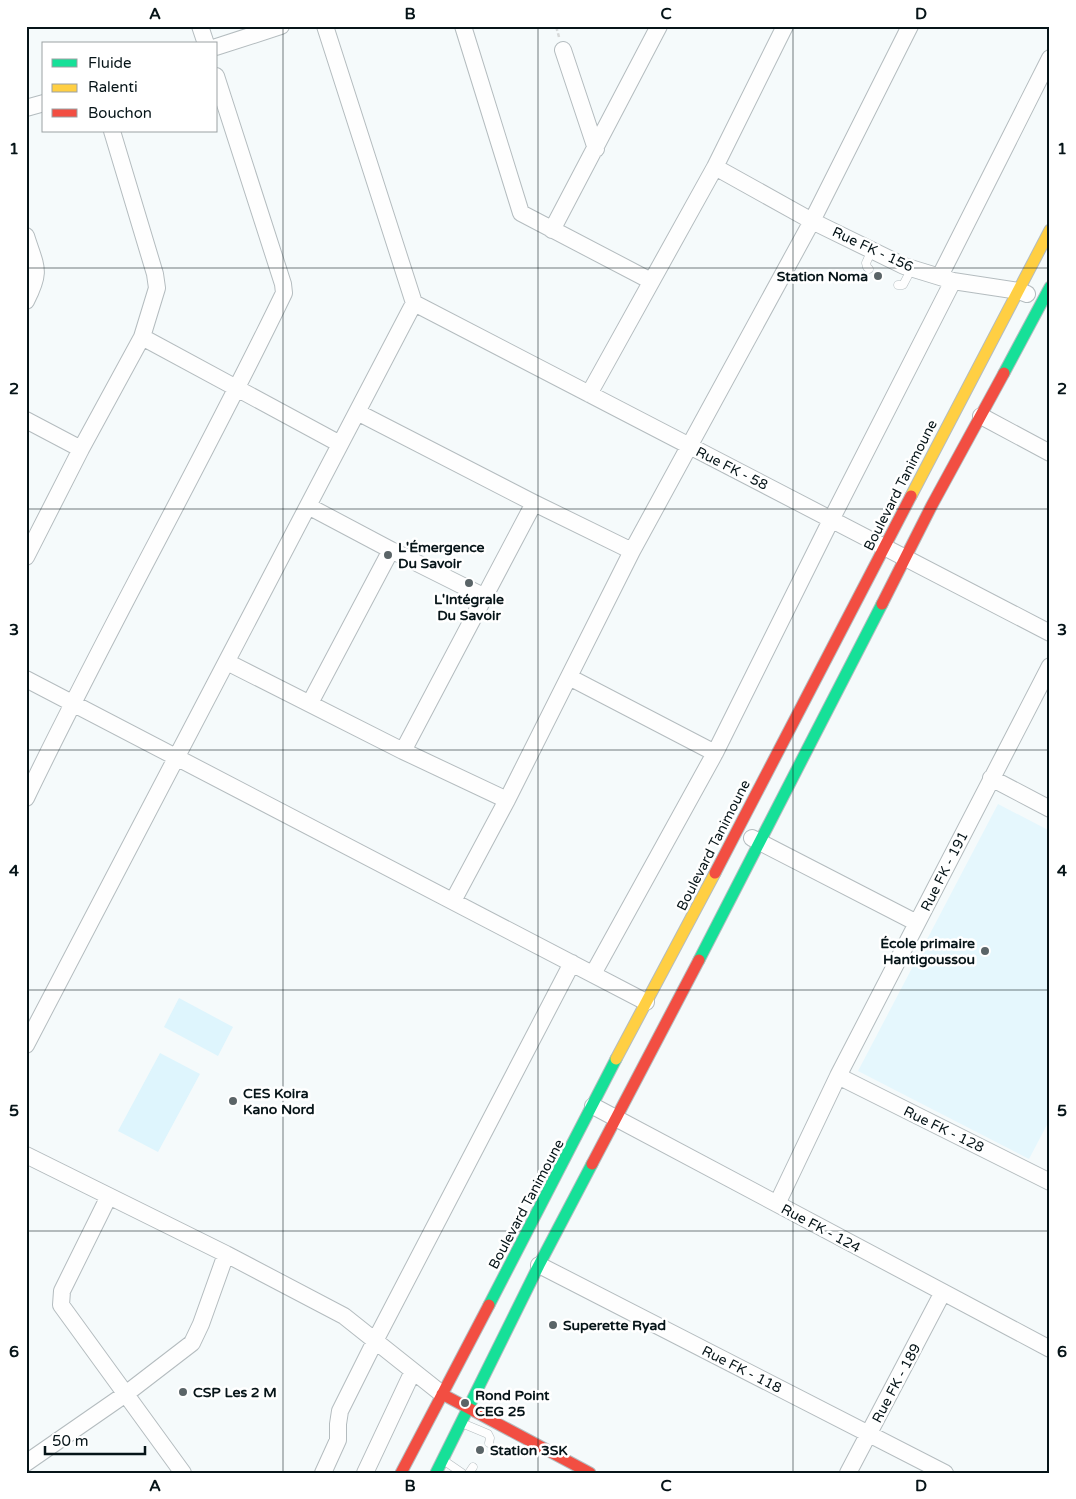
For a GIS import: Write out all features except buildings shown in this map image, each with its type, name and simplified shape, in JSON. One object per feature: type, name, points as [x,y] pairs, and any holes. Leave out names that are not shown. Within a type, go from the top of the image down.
[{"type":"main road","name":"Boulevard Tanimoune","points":[[401,1473],[646,1002],[704,896],[1050,230]]},
{"type":"main road","points":[[436,1473],[539,1265],[760,842],[932,505],[1047,297]]},
{"type":"main road","points":[[442,1394],[590,1473]]},
{"type":"street","points":[[200,26],[205,42]]},
{"type":"street","points":[[218,46],[281,26]]},
{"type":"street","points":[[27,1043],[414,303],[325,26]]},
{"type":"street","points":[[462,26],[521,213],[652,282]]},
{"type":"street","points":[[552,230],[659,26]]},
{"type":"street","points":[[589,394],[715,167],[785,26]]},
{"type":"street","points":[[453,901],[507,800],[632,551],[812,221],[910,26]]},
{"type":"street","points":[[563,50],[596,149]]},
{"type":"street","points":[[594,974],[715,754],[831,520],[1050,58]]},
{"type":"street","points":[[26,798],[72,703],[238,389],[284,290],[218,82]]},
{"type":"street","points":[[26,108],[42,104]]},
{"type":"street","points":[[26,557],[81,449],[142,337],[157,288],[112,132]]},
{"type":"street","name":"Rue FK - 156","points":[[715,167],[812,221],[912,268],[947,278],[1020,290],[1047,297]]},
{"type":"street","points":[[26,236],[37,270],[37,277],[26,301]]},
{"type":"street","name":"Rue FK - 58","points":[[414,303],[1050,633]]},
{"type":"street","points":[[142,337],[340,444]]},
{"type":"street","points":[[357,412],[632,551]]},
{"type":"street","points":[[980,416],[1050,453]]},
{"type":"street","points":[[26,420],[81,449]]},
{"type":"street","points":[[404,751],[534,503]]},
{"type":"street","points":[[308,506],[485,597]]},
{"type":"street","points":[[310,703],[391,550]]},
{"type":"street","points":[[226,662],[507,800]]},
{"type":"street","name":"Rue FK - 191","points":[[777,1204],[838,1076],[1050,666]]},
{"type":"street","points":[[569,677],[715,754]]},
{"type":"street","points":[[26,679],[646,1002]]},
{"type":"street","points":[[991,778],[1050,809]]},
{"type":"street","points":[[738,830],[917,923]]},
{"type":"street","points":[[323,1473],[338,1440],[340,1411],[572,963]]},
{"type":"street","name":"Rue FK - 128","points":[[838,1076],[1048,1175]]},
{"type":"street","name":"Rue FK - 124","points":[[593,1106],[1050,1349]]},
{"type":"street","points":[[26,1155],[226,1254],[344,1316],[442,1394]]},
{"type":"street","points":[[109,1196],[62,1291],[60,1302],[183,1473]]},
{"type":"street","points":[[26,1463],[127,1393],[192,1342],[201,1324],[226,1254]]},
{"type":"street","name":"Rue FK - 118","points":[[539,1265],[945,1473]]},
{"type":"street","name":"Rue FK - 189","points":[[848,1473],[943,1292]]},
{"type":"street","points":[[365,1473],[412,1371]]},
{"type":"lane","points":[[869,270],[866,263],[872,250]]},
{"type":"lane","points":[[898,285],[903,285],[912,268]]},
{"type":"lane","points":[[461,1422],[488,1434],[490,1438],[489,1443]]},
{"type":"lane","points":[[443,1459],[462,1473]]},
{"type":"shaded area","name":"École primaire Hantigoussou","points":[[998,804],[1050,831],[1050,1119],[1029,1159],[858,1071]]},
{"type":"shaded area","points":[[179,998],[233,1027],[218,1056],[164,1027]]},
{"type":"shaded area","points":[[160,1053],[200,1074],[158,1152],[118,1131]]},
{"type":"traffic: fast","points":[[1004,373],[1050,287]]},
{"type":"traffic: fast","points":[[699,960],[882,604]]},
{"type":"traffic: fast","points":[[489,1305],[616,1059]]},
{"type":"traffic: fast","points":[[436,1473],[539,1265],[592,1164]]},
{"type":"traffic: slow","points":[[911,496],[1050,230]]},
{"type":"traffic: slow","points":[[616,1059],[715,873]]},
{"type":"traffic: jam","points":[[882,604],[932,505],[1004,373]]},
{"type":"traffic: jam","points":[[715,873],[911,496]]},
{"type":"traffic: jam","points":[[592,1164],[699,960]]},
{"type":"traffic: jam","points":[[401,1473],[489,1305]]},
{"type":"traffic: jam","points":[[442,1394],[590,1473]]},
{"type":"place","name":"Station Noma","points":[[878,276]]},
{"type":"place","name":"L'Émergence Du Savoir","points":[[388,555]]},
{"type":"place","name":"L'Intégrale Du Savoir","points":[[469,583]]},
{"type":"place","name":"École primaire Hantigoussou","points":[[985,951]]},
{"type":"place","name":"CES Koira Kano Nord","points":[[233,1101]]},
{"type":"place","name":"Superette Ryad","points":[[553,1325]]},
{"type":"place","name":"CSP Les 2 M","points":[[183,1392]]},
{"type":"place","name":"Rond Point CEG 25","points":[[465,1403]]},
{"type":"place","name":"Station 3SK","points":[[480,1450]]}]
